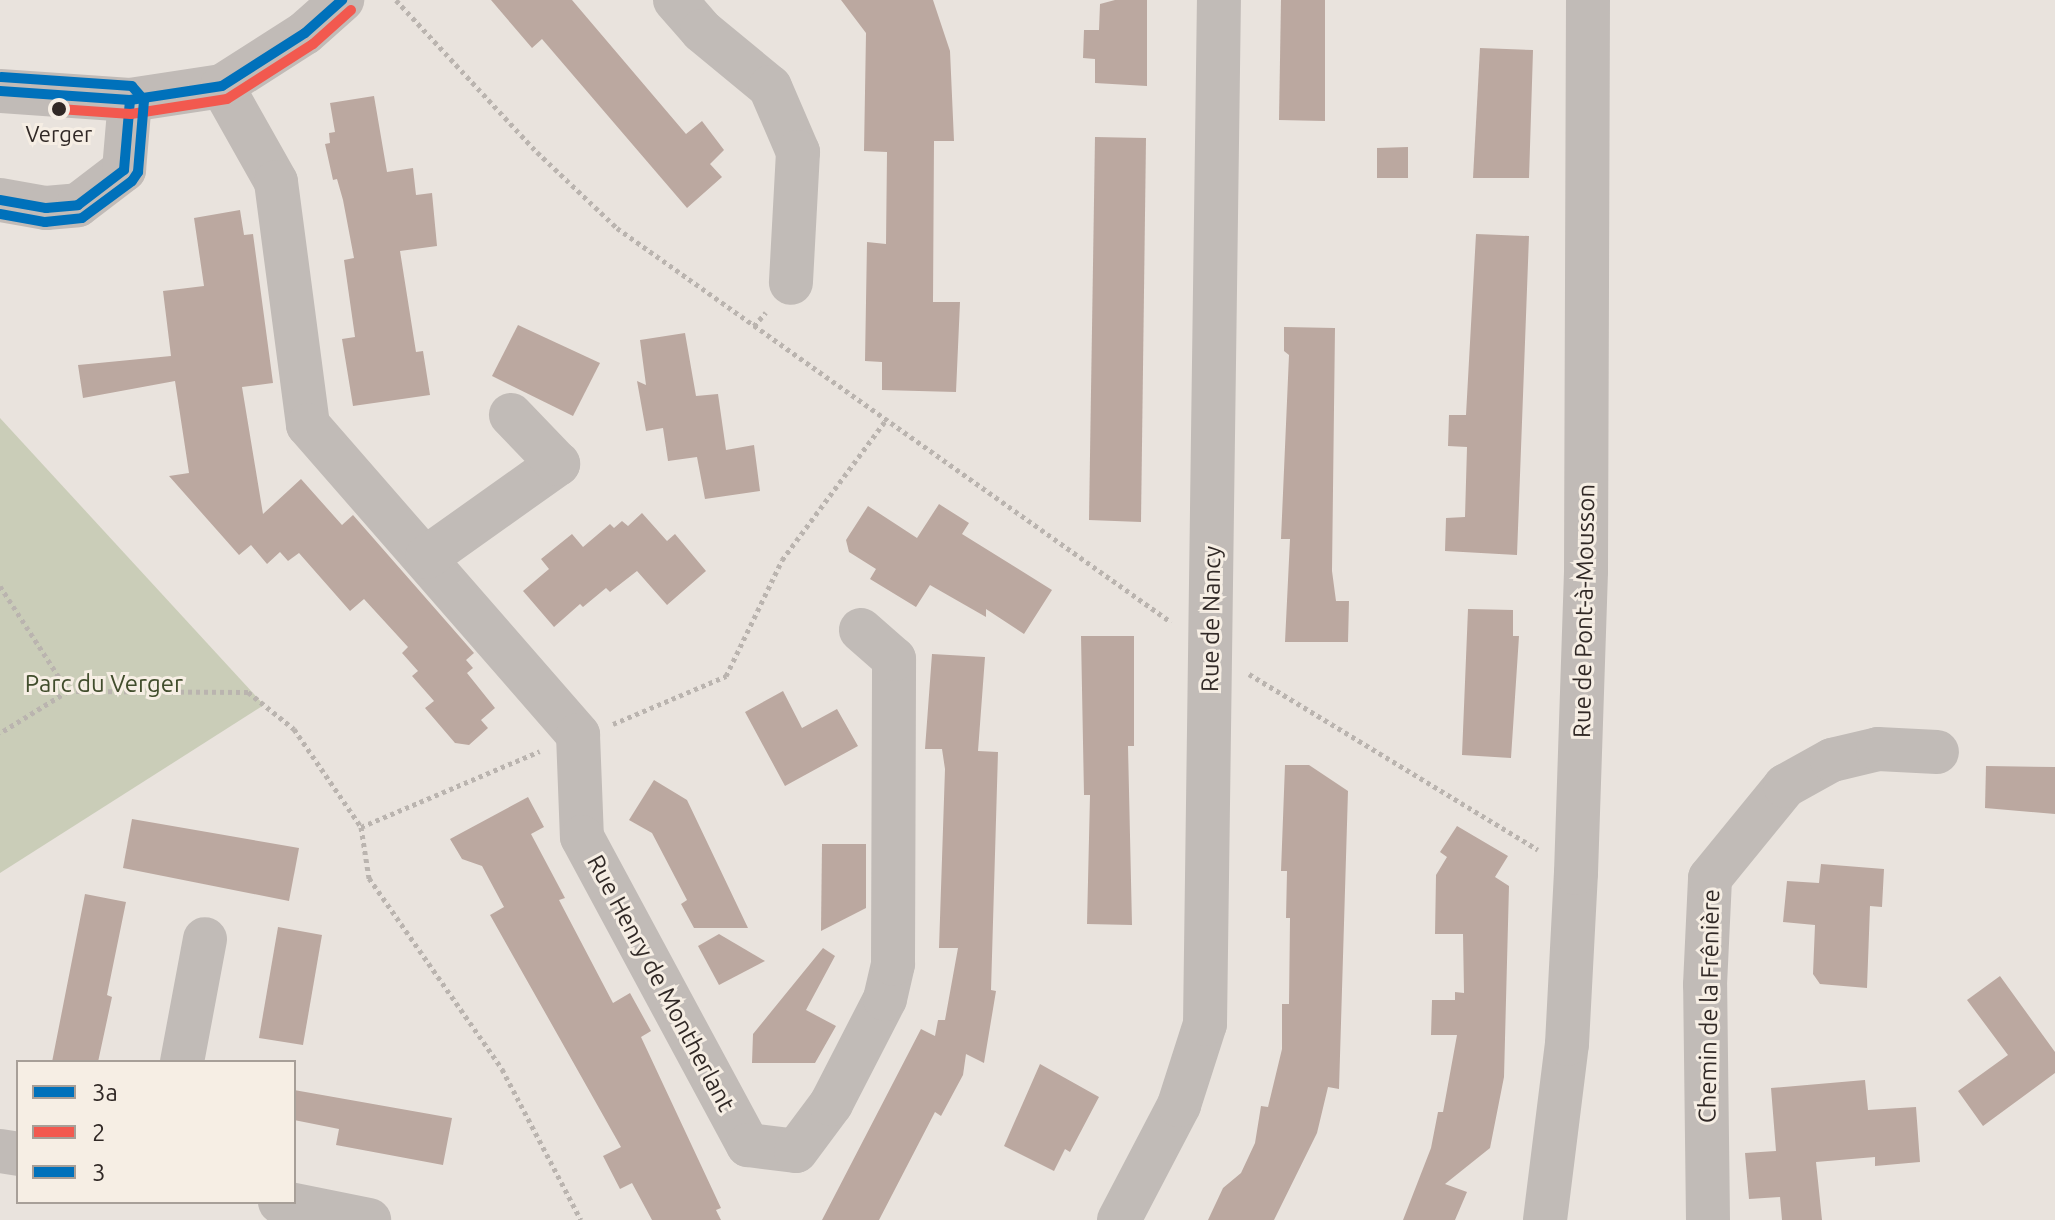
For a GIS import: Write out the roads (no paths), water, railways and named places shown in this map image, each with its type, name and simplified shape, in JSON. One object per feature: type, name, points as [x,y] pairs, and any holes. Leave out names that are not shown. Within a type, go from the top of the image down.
[{"type":"street","points":[[0,91],[130,100],[222,86],[305,33],[342,0]]},
{"type":"street","points":[[675,0],[702,31],[770,87],[798,152],[791,283]]},
{"type":"street","name":"Rue de Nancy","points":[[1119,1220],[1179,1105],[1205,1024],[1219,0]]},
{"type":"street","name":"Rue de Pont-à-Mousson","points":[[1545,1220],[1567,1044],[1576,873],[1586,571],[1588,0]]},
{"type":"street","points":[[222,86],[276,182],[308,425],[427,557],[558,464],[511,415]]},
{"type":"street","points":[[0,200],[46,208],[78,205],[124,170],[130,100]]},
{"type":"street","name":"Rue Henry de Montherlant","points":[[427,557],[578,735],[582,837],[748,1145],[796,1151],[831,1104],[885,999],[893,964],[894,659],[861,630]]},
{"type":"street","name":"Chemin de la Frênière","points":[[1708,1220],[1705,985],[1710,878],[1785,786],[1832,760],[1878,749],[1937,752]]},
{"type":"street","points":[[182,1060],[205,939]]},
{"type":"street","points":[[290,1204],[369,1220]]},
{"type":"place","name":"Verger","points":[[59,109]]},
{"type":"park label","name":"Parc du Verger","points":[[104,684]]}]
